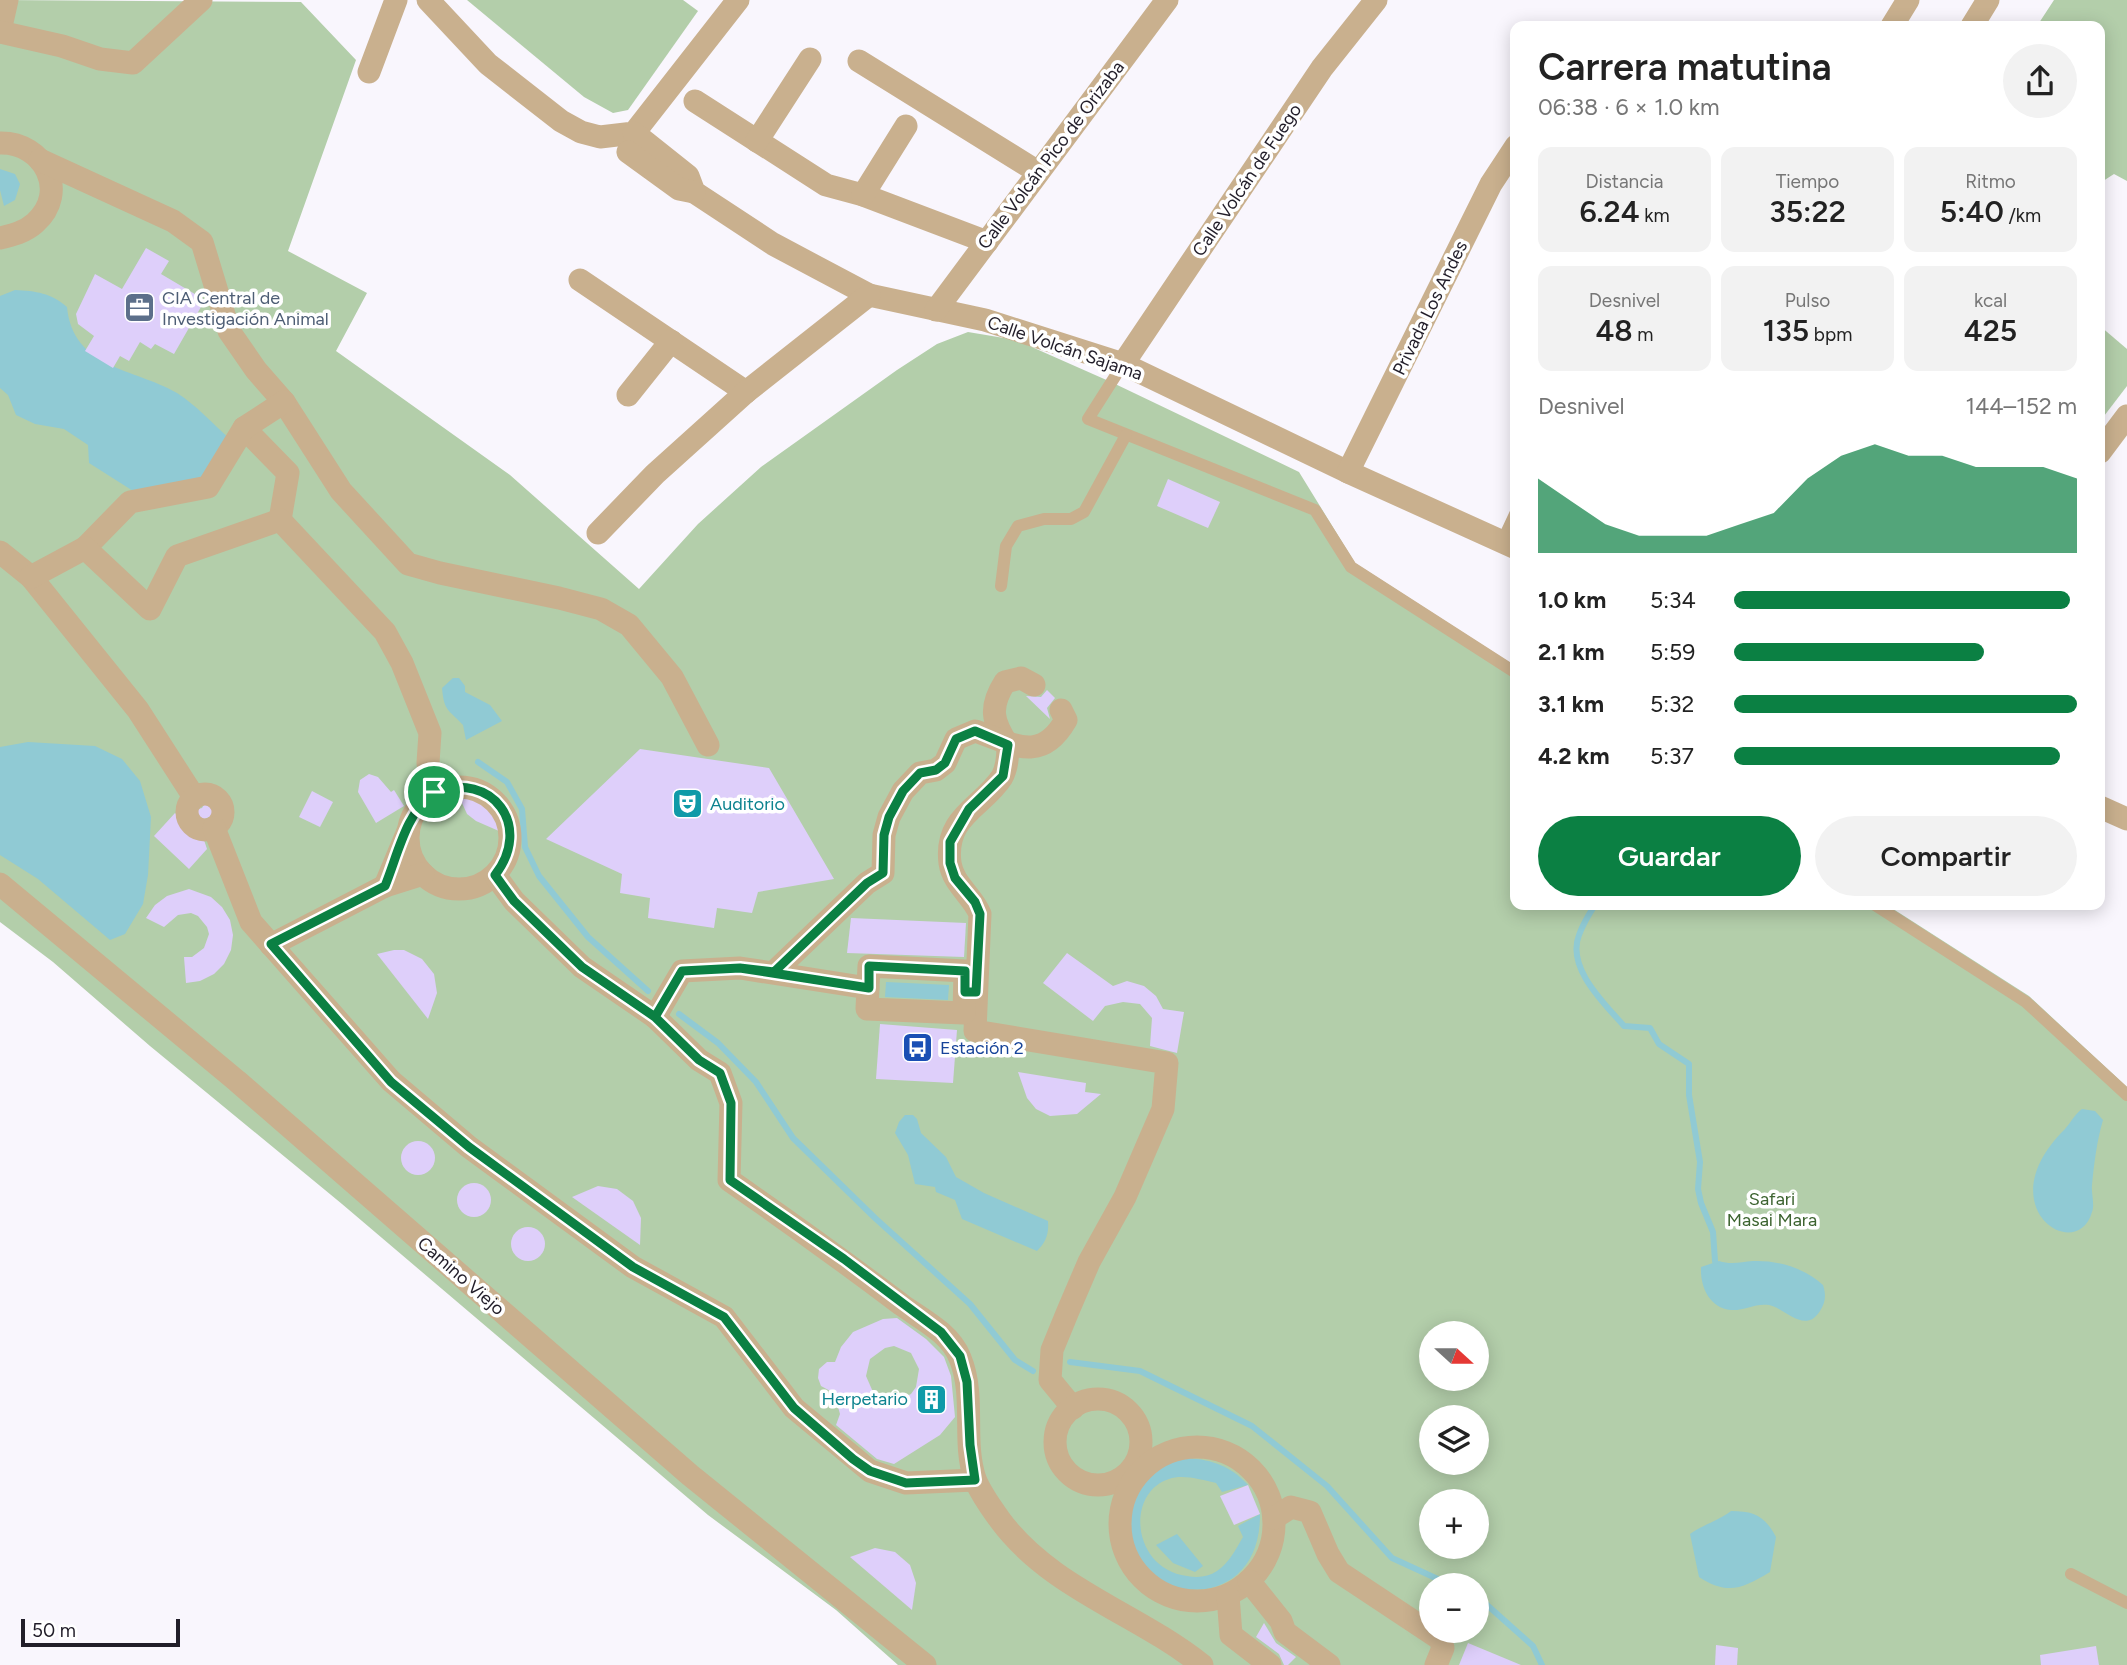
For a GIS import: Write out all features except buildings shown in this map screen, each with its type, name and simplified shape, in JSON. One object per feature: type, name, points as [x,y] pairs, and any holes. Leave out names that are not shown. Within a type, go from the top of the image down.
[{"type":"street","points":[[6,0],[0,32],[62,46],[100,60],[133,63],[201,0]]},
{"type":"street","points":[[369,72],[396,0]]},
{"type":"street","points":[[428,0],[488,64],[561,121],[581,132],[627,140],[728,3]]},
{"type":"street","name":"Calle Volcán Pico de Orizaba","points":[[936,310],[1167,0]]},
{"type":"street","name":"Calle Volcán de Fuego","points":[[1123,364],[1315,79],[1376,0]]},
{"type":"street","points":[[1895,21],[1908,0]]},
{"type":"street","points":[[1975,21],[1988,0]]},
{"type":"street","points":[[757,141],[810,59]]},
{"type":"street","points":[[859,61],[1038,172]]},
{"type":"street","points":[[695,101],[825,185],[863,195],[987,242]]},
{"type":"street","points":[[863,195],[906,126]]},
{"type":"street","name":"Calle Volcán Sajama","points":[[627,140],[679,189],[694,192],[773,244],[869,295],[985,320],[1123,364],[1348,472],[1509,545]]},
{"type":"street","points":[[0,143],[29,149],[40,160],[50,180],[48,205],[41,217],[28,229],[0,237]]},
{"type":"street","name":"Privada Los Andes","points":[[1348,472],[1491,184],[1510,155]]},
{"type":"street","points":[[40,160],[173,220],[202,242],[229,331],[256,370],[284,402],[341,491],[408,564],[601,609],[629,625],[672,677],[708,745]]},
{"type":"street","points":[[580,280],[746,392]]},
{"type":"street","points":[[598,533],[655,474],[746,392],[869,295]]},
{"type":"street","points":[[628,395],[671,341]]},
{"type":"street","points":[[32,577],[85,548],[130,502],[208,487],[244,428],[284,402]]},
{"type":"street","points":[[2105,445],[2127,416]]},
{"type":"street","points":[[244,428],[288,473],[280,520]]},
{"type":"street","points":[[85,548],[150,609],[177,556],[280,520]]},
{"type":"street","points":[[280,520],[385,632],[402,663],[430,733],[428,763],[434,792]]},
{"type":"street","points":[[0,552],[32,577],[138,709],[194,797],[211,794],[221,802],[222,819],[214,828],[251,922],[391,1082],[469,1147],[633,1267],[724,1317],[794,1408],[870,1471],[906,1483],[975,1480]]},
{"type":"street","points":[[1034,685],[1021,678],[1005,682],[994,699],[997,728],[1008,745],[1003,776],[969,809],[950,842],[950,863],[955,878],[975,902],[980,914],[971,992],[964,1013],[867,1009],[869,966],[965,971],[971,992],[975,1031],[1167,1063],[1163,1109],[1125,1197],[1089,1262],[1052,1350],[1050,1380],[1073,1408]]},
{"type":"street","points":[[774,972],[867,883],[883,873],[884,835],[889,817],[903,791],[920,773],[936,770],[945,763],[956,739],[975,731],[1008,745],[1029,749],[1057,735],[1066,720],[1062,710]]},
{"type":"street","points":[[385,886],[412,815],[421,802],[434,792],[466,786],[482,791],[495,801],[505,814],[510,829],[510,846],[505,862],[495,875],[482,884],[466,889],[451,889],[435,884],[423,874],[411,854],[408,831]]},
{"type":"street","points":[[2105,809],[2127,819]]},
{"type":"street","points":[[271,944],[385,886],[423,874]]},
{"type":"street","points":[[495,875],[514,901],[582,967],[655,1017],[699,1060],[720,1073],[731,1103],[730,1180],[844,1259],[941,1332],[960,1356],[967,1382],[970,1445],[975,1480],[1000,1520],[1024,1547],[1058,1577],[1175,1644],[1202,1665]]},
{"type":"street","name":"Camino Viejo","points":[[0,884],[237,1081],[690,1475],[925,1665]]},
{"type":"street","points":[[655,1017],[682,971],[740,968],[869,988]]},
{"type":"street","points":[[1073,1408],[1061,1421],[1056,1433],[1056,1447],[1066,1471],[1077,1480],[1092,1485],[1107,1485],[1135,1471],[1166,1453],[1182,1448],[1207,1447],[1230,1454],[1251,1469],[1264,1485],[1274,1518],[1268,1555],[1249,1581],[1228,1596],[1198,1602],[1181,1601],[1153,1588],[1133,1569],[1121,1543],[1120,1516],[1124,1496],[1135,1471],[1140,1455],[1140,1430],[1124,1407],[1114,1402],[1096,1399],[1073,1408]]},
{"type":"street","points":[[1274,1518],[1291,1507],[1310,1512],[1339,1572],[1440,1639],[1443,1648],[1437,1665]]},
{"type":"street","points":[[1249,1581],[1281,1620],[1285,1632],[1329,1665]]},
{"type":"street","points":[[1228,1596],[1231,1635],[1270,1665]]},
{"type":"lane","points":[[1123,364],[1088,419],[1315,510],[1351,567],[1510,669]]},
{"type":"lane","points":[[1001,586],[1006,546],[1018,526],[1044,519],[1071,519],[1084,512],[1126,435]]},
{"type":"lane","points":[[1883,910],[2026,1002],[2127,1095]]},
{"type":"lane","points":[[2071,1574],[2127,1603]]},
{"type":"green space","name":"Safari Masai Mara","points":[[0,0],[301,2],[356,60],[288,251],[367,293],[336,351],[510,475],[639,589],[698,524],[761,467],[897,370],[937,344],[968,332],[1016,340],[1299,472],[1355,563],[1510,663],[1510,910],[1895,910],[2029,996],[2127,1087],[2127,1665],[898,1665],[836,1610],[708,1515],[342,1204],[150,1046],[53,962],[0,922]]},
{"type":"green space","points":[[467,0],[683,0],[698,11],[628,110],[613,113],[584,97]]},
{"type":"green space","points":[[2054,0],[2127,0],[2127,181],[2114,174],[2105,180],[2105,21],[2040,21]]},
{"type":"green space","points":[[2105,330],[2127,349],[2127,386],[2105,415]]},
{"type":"water","points":[[0,169],[15,174],[20,184],[15,200],[4,206],[0,190]]},
{"type":"water","points":[[15,290],[43,294],[61,302],[67,307],[72,327],[81,343],[93,355],[177,393],[230,439],[206,480],[141,496],[89,463],[88,445],[64,429],[35,424],[16,415],[8,395],[0,388],[0,296]]},
{"type":"water","points":[[453,678],[459,678],[465,686],[465,692],[490,705],[502,721],[466,740],[463,725],[444,702],[442,688]]},
{"type":"water","points":[[28,742],[95,746],[122,759],[140,781],[151,817],[148,875],[143,904],[125,934],[110,940],[38,879],[0,855],[0,747]]},
{"type":"water","points":[[886,982],[949,985],[948,1000],[885,997]]},
{"type":"water","points":[[2082,1109],[2095,1111],[2103,1120],[2094,1169],[2092,1212],[2083,1227],[2070,1232],[2056,1230],[2043,1220],[2035,1204],[2034,1182],[2043,1157]]},
{"type":"water","points":[[905,1115],[913,1115],[917,1119],[921,1133],[946,1157],[956,1177],[984,1193],[1048,1221],[1046,1238],[1037,1251],[962,1219],[955,1200],[936,1192],[935,1187],[915,1184],[908,1155],[895,1133]]},
{"type":"water","points":[[1719,1261],[1772,1262],[1799,1270],[1823,1285],[1825,1295],[1820,1311],[1808,1321],[1795,1318],[1769,1305],[1736,1310],[1723,1308],[1707,1295],[1701,1274],[1701,1267]]},
{"type":"water","points":[[1188,1458],[1221,1465],[1248,1485],[1222,1492],[1216,1483],[1180,1477],[1169,1479],[1155,1487],[1146,1499],[1141,1514],[1141,1530],[1146,1546],[1155,1560],[1169,1570],[1187,1576],[1210,1575],[1232,1556],[1243,1537],[1238,1526],[1260,1514],[1253,1551],[1236,1576],[1211,1588],[1184,1589],[1158,1580],[1138,1562],[1128,1535],[1132,1502],[1141,1485],[1154,1472]]},
{"type":"water","points":[[1731,1511],[1758,1516],[1768,1524],[1776,1537],[1770,1572],[1743,1586],[1727,1588],[1699,1577],[1690,1534]]},
{"type":"water","points":[[1177,1534],[1203,1566],[1195,1572],[1173,1563],[1156,1545]]},
{"type":"waterway","points":[[478,762],[507,782],[522,809],[525,847],[539,876],[588,937],[648,991]]},
{"type":"waterway","points":[[1592,910],[1576,947],[1578,960],[1590,985],[1624,1026],[1650,1028],[1659,1044],[1689,1064],[1689,1095],[1700,1162],[1698,1189],[1713,1232],[1715,1261]]},
{"type":"waterway","points":[[679,1014],[718,1043],[756,1082],[793,1138],[875,1218],[970,1304],[1015,1360],[1033,1371]]},
{"type":"waterway","points":[[1070,1362],[1140,1371],[1252,1426],[1327,1486],[1392,1558],[1425,1573]]},
{"type":"waterway","points":[[1489,1607],[1533,1646],[1542,1665]]},
{"type":"place","name":"CIA Central de Investigación Animal","points":[[139,308]]},
{"type":"place","name":"Auditorio","points":[[687,804]]},
{"type":"place","name":"Estación 2","points":[[917,1048]]},
{"type":"place","name":"Herpetario","points":[[931,1399]]},
{"type":"route","points":[[434,792],[421,802],[412,815],[385,886],[271,944],[391,1082],[469,1147],[633,1267],[724,1317],[794,1408],[853,1459],[870,1471],[906,1483],[975,1480],[970,1445],[971,1418],[967,1382],[960,1356],[941,1332],[844,1259],[730,1180],[731,1103],[720,1073],[699,1060],[655,1017],[682,971],[740,968],[774,972],[867,883],[883,873],[884,835],[889,817],[903,791],[920,773],[936,770],[945,763],[956,739],[975,731],[1008,745],[1003,776],[969,809],[950,842],[950,863],[955,878],[975,902],[980,914],[976,992],[965,992],[965,971],[869,966],[869,988],[740,968],[710,970],[682,971],[655,1017],[582,967],[514,901],[495,875],[505,862],[510,846],[510,829],[505,814],[495,801],[482,791],[466,786],[434,792]]}]
